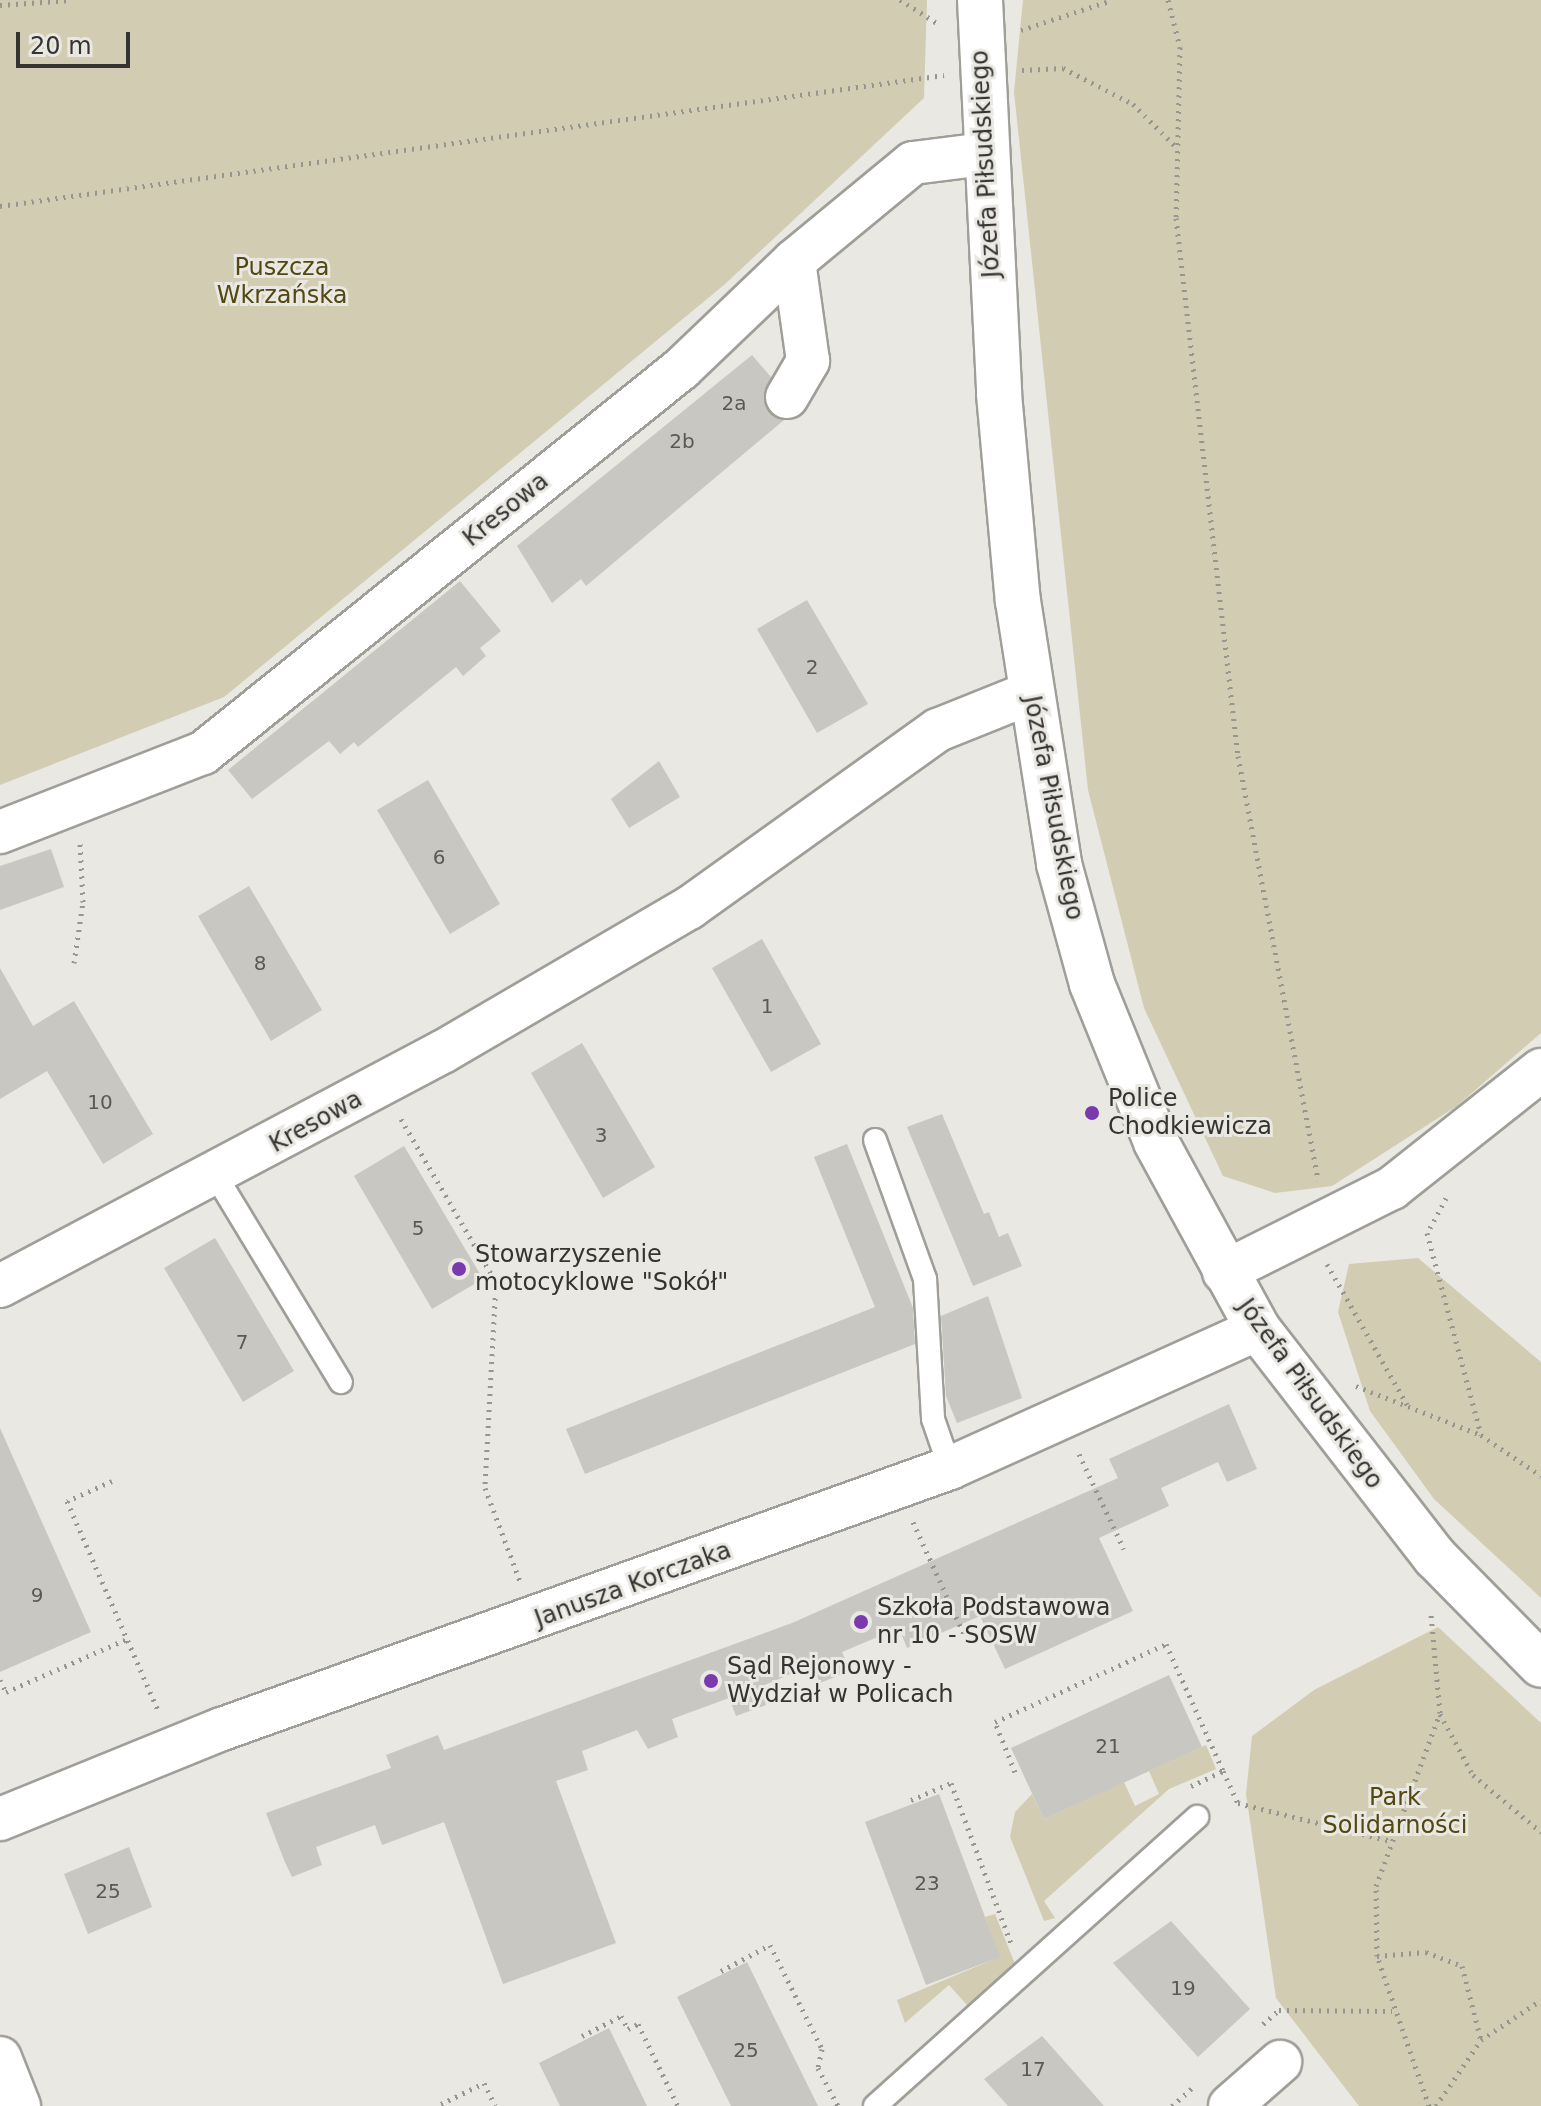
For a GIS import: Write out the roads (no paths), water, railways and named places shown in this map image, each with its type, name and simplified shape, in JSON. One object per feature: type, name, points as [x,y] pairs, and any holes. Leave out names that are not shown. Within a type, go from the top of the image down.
[{"type":"street","name":"Józefa Piłsudskiego","points":[[980,20],[984,154],[999,394],[1030,693],[1059,864],[1092,984],[1140,1109],[1224,1272],[1258,1329],[1435,1557],[1541,1665]]},
{"type":"street","name":"Kresowa","points":[[0,832],[71,809],[203,753],[681,369],[794,261],[913,163],[984,154]]},
{"type":"street","points":[[787,397],[808,361],[794,261]]},
{"type":"street","name":"Kresowa","points":[[0,1286],[216,1176],[689,908],[938,730],[1030,693]]},
{"type":"street","points":[[1224,1272],[1392,1188],[1541,1070]]},
{"type":"street","name":"Janusza Korczaka","points":[[0,1819],[174,1747],[535,1621],[950,1468],[1258,1329]]},
{"type":"street","points":[[0,2058],[19,2106]]},
{"type":"street","points":[[1230,2106],[1280,2062]]},
{"type":"lane","points":[[875,1140],[925,1279],[933,1419],[950,1468]]},
{"type":"lane","points":[[216,1176],[341,1382]]},
{"type":"lane","points":[[875,2106],[1197,1817]]},
{"type":"place","name":"Police Chodkiewicza","points":[[1092,1113]]},
{"type":"place","name":"Stowarzyszenie motocyklowe \"Sokół\"","points":[[459,1269]]},
{"type":"place","name":"Szkoła Podstawowa nr 10 - SOSW","points":[[861,1622]]},
{"type":"place","name":"Sąd Rejonowy - Wydział w Policach","points":[[711,1681]]},
{"type":"park label","name":"Puszcza Wkrzańska","points":[[282,282]]},
{"type":"park label","name":"Park Solidarności","points":[[1395,1812]]}]
